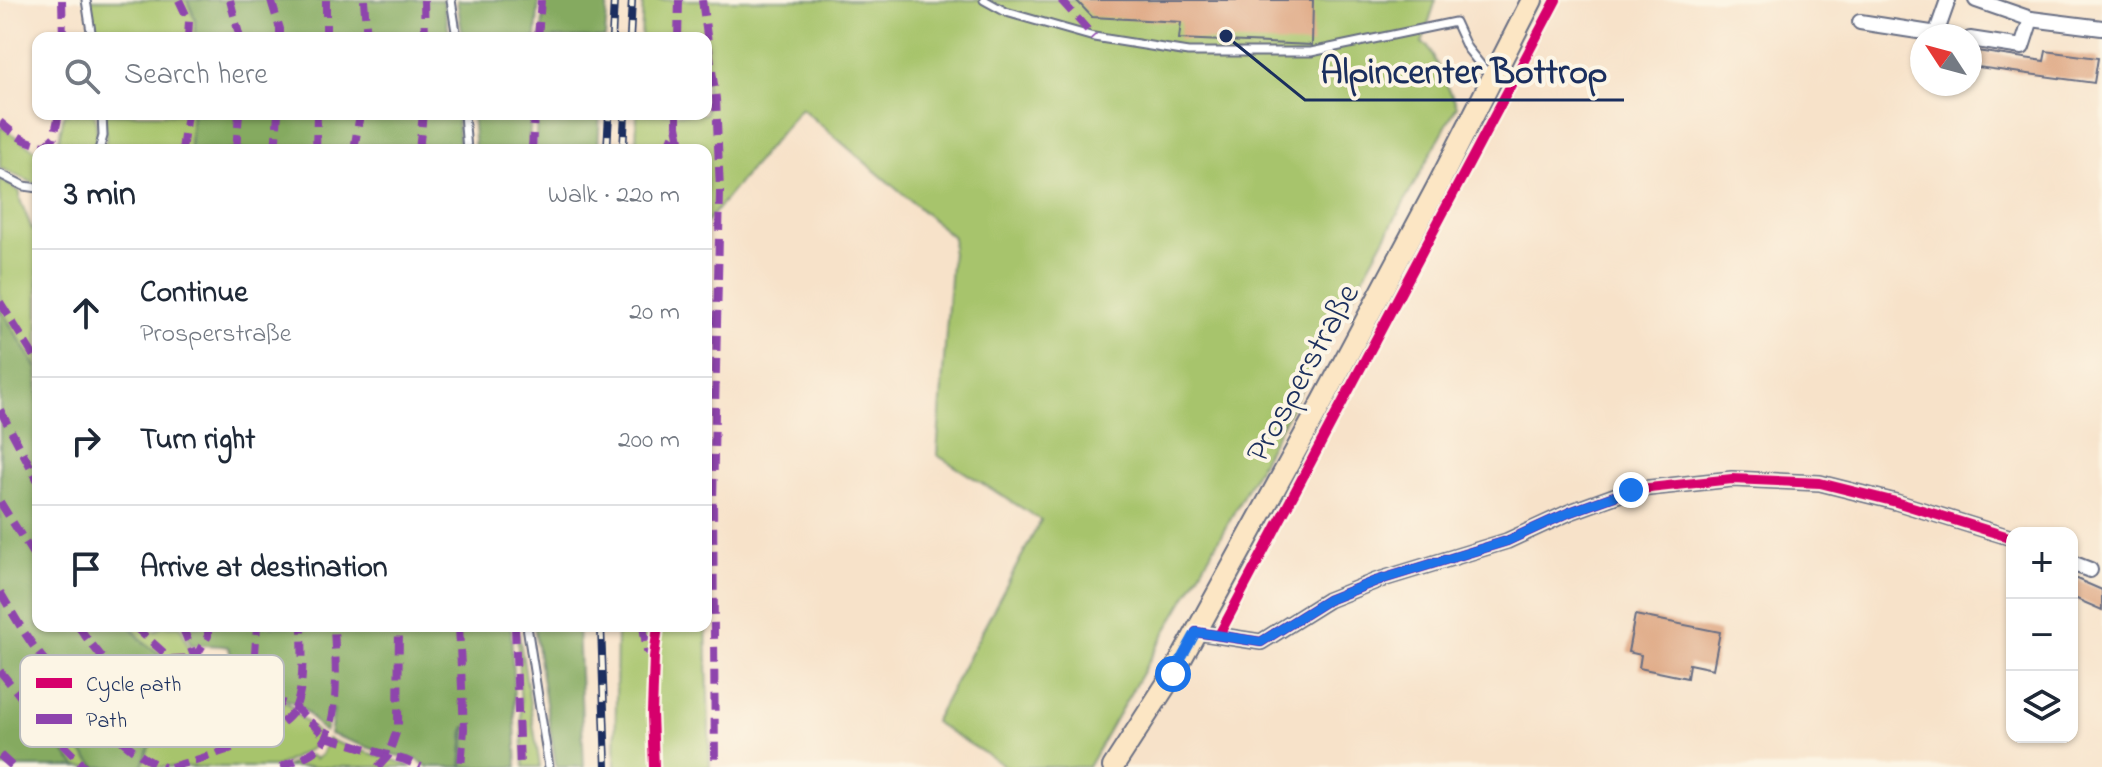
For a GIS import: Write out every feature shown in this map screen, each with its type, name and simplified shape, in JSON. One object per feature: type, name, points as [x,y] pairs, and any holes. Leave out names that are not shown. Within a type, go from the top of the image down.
[{"type":"main road","name":"Prosperstraße","points":[[1113,767],[1173,674],[1196,632],[1351,348],[1532,0]]},
{"type":"street","points":[[1945,24],[1948,0]]},
{"type":"street","points":[[1976,0],[2031,19],[2102,28]]},
{"type":"street","points":[[1982,41],[2022,47],[2031,19]]},
{"type":"street","points":[[1860,22],[1910,30]]},
{"type":"street","points":[[1196,632],[1261,642],[1328,600],[1376,581],[1507,541],[1570,512],[1631,490],[1732,479],[1820,483],[1896,502],[2006,536]]},
{"type":"street","points":[[2078,565],[2090,570]]},
{"type":"lane","points":[[86,0],[91,32]]},
{"type":"lane","points":[[451,0],[456,32]]},
{"type":"lane","points":[[984,0],[1006,12],[1094,37],[1188,52],[1311,52],[1455,22],[1467,48],[1493,80]]},
{"type":"lane","points":[[101,144],[102,120]]},
{"type":"lane","points":[[464,120],[466,144]]},
{"type":"lane","points":[[0,174],[32,187]]},
{"type":"lane","points":[[528,632],[549,767]]},
{"type":"green space","points":[[90,0],[187,0],[195,19],[195,32],[94,32]]},
{"type":"green space","points":[[187,0],[443,0],[449,32],[195,32],[195,19]]},
{"type":"green space","points":[[457,0],[539,0],[536,32],[462,32]]},
{"type":"green space","points":[[545,0],[608,0],[605,32],[542,32]]},
{"type":"green space","points":[[643,0],[1436,0],[1422,43],[1428,46],[1457,106],[1223,532],[1088,767],[1007,767],[934,722],[1041,520],[937,455],[953,237],[801,108],[712,216],[712,144],[636,144],[637,120],[712,120],[712,32],[641,32]]},
{"type":"green space","points":[[63,120],[96,120],[94,144],[55,144]]},
{"type":"green space","points":[[104,120],[192,120],[190,144],[105,144]]},
{"type":"green space","points":[[192,120],[457,120],[459,144],[190,144]]},
{"type":"green space","points":[[472,120],[531,120],[529,144],[474,144]]},
{"type":"green space","points":[[537,120],[600,120],[598,144],[535,144]]},
{"type":"green space","points":[[0,126],[32,148],[32,182],[0,168]]},
{"type":"green space","points":[[0,179],[20,192],[20,200],[32,229],[32,360],[0,308]]},
{"type":"green space","points":[[0,308],[32,360],[32,632],[135,632],[161,655],[20,655],[20,747],[59,747],[77,767],[0,767]]},
{"type":"green space","points":[[135,632],[182,632],[189,655],[161,655]]},
{"type":"green space","points":[[186,632],[511,632],[517,767],[463,767],[466,727],[461,767],[428,767],[418,760],[381,752],[330,734],[334,710],[325,732],[299,706],[284,698],[284,655],[231,655],[228,647],[191,645]]},
{"type":"green space","points":[[535,632],[578,632],[584,767],[556,767]]},
{"type":"green space","points":[[617,632],[706,632],[710,767],[615,767]]},
{"type":"green space","points":[[519,634],[540,767],[524,767]]},
{"type":"green space","points":[[284,702],[293,709],[292,715],[295,712],[320,735],[319,744],[277,767],[142,767],[148,747],[284,747]]},
{"type":"green space","points":[[328,739],[412,767],[285,767],[310,755],[315,759],[321,755]]},
{"type":"green space","points":[[59,747],[77,747],[96,767],[77,767]]},
{"type":"green space","points":[[77,747],[149,747],[142,767],[96,767]]},
{"type":"building","points":[[1076,0],[1313,0],[1312,45],[1179,39],[1181,22],[1092,17]]},
{"type":"building","points":[[2046,51],[2098,58],[2094,83],[1982,68],[1982,52],[2044,61]]},
{"type":"building","points":[[2078,580],[2102,590],[2102,610],[2078,600]]},
{"type":"building","points":[[1635,615],[1720,632],[1713,669],[1689,664],[1687,678],[1639,668],[1641,655],[1628,652]]},
{"type":"railway","points":[[612,32],[614,0]]},
{"type":"railway","points":[[630,32],[632,0]]},
{"type":"railway","points":[[607,144],[609,120]]},
{"type":"railway","points":[[623,144],[625,120]]},
{"type":"railway","points":[[601,632],[606,767]]},
{"type":"marked path","points":[[62,0],[63,32]]},
{"type":"marked path","points":[[179,0],[189,21],[188,32]]},
{"type":"marked path","points":[[230,0],[238,32]]},
{"type":"marked path","points":[[271,0],[280,32]]},
{"type":"marked path","points":[[326,0],[326,32]]},
{"type":"marked path","points":[[364,0],[367,32]]},
{"type":"marked path","points":[[424,0],[425,32]]},
{"type":"marked path","points":[[538,32],[541,0]]},
{"type":"marked path","points":[[678,32],[679,0]]},
{"type":"marked path","points":[[702,0],[707,32]]},
{"type":"marked path","points":[[1061,0],[1094,37]]},
{"type":"marked path","points":[[712,71],[720,191],[713,501],[715,767]]},
{"type":"marked path","points":[[47,144],[54,137],[58,120]]},
{"type":"marked path","points":[[183,144],[186,120]]},
{"type":"marked path","points":[[236,144],[238,120]]},
{"type":"marked path","points":[[276,144],[278,120]]},
{"type":"marked path","points":[[316,144],[317,120]]},
{"type":"marked path","points":[[355,144],[359,120]]},
{"type":"marked path","points":[[420,144],[422,120]]},
{"type":"marked path","points":[[532,144],[534,120]]},
{"type":"marked path","points":[[670,144],[677,120]]},
{"type":"marked path","points":[[0,122],[21,138],[39,144]]},
{"type":"marked path","points":[[677,126],[681,144]]},
{"type":"marked path","points":[[0,302],[32,353]]},
{"type":"marked path","points":[[0,410],[32,470]]},
{"type":"marked path","points":[[0,502],[32,553]]},
{"type":"marked path","points":[[0,592],[40,655]]},
{"type":"marked path","points":[[83,632],[100,655]]},
{"type":"marked path","points":[[141,632],[167,655]]},
{"type":"marked path","points":[[184,632],[194,655]]},
{"type":"marked path","points":[[197,655],[208,632]]},
{"type":"marked path","points":[[255,655],[257,632]]},
{"type":"marked path","points":[[284,721],[296,706],[301,687],[302,632]]},
{"type":"marked path","points":[[281,767],[312,753],[327,735],[336,688],[334,632]]},
{"type":"marked path","points":[[378,767],[388,756],[398,727],[399,632]]},
{"type":"marked path","points":[[459,632],[464,729],[461,767]]},
{"type":"marked path","points":[[515,632],[520,767]]},
{"type":"marked path","points":[[644,632],[647,651],[652,655]]},
{"type":"marked path","points":[[0,671],[20,696]]},
{"type":"marked path","points":[[284,703],[296,708],[326,737],[421,767]]},
{"type":"marked path","points":[[65,747],[85,767]]},
{"type":"marked path","points":[[130,747],[165,767]]},
{"type":"marked path","points":[[171,767],[234,747]]},
{"type":"marked path","points":[[0,755],[13,767]]},
{"type":"cycle path","points":[[1219,635],[1556,0]]},
{"type":"cycle path","points":[[1196,632],[1261,642],[1328,600],[1376,581],[1507,541],[1570,512],[1631,490],[1732,479],[1820,483],[1896,502],[2006,536]]},
{"type":"cycle path","points":[[654,767],[652,714],[657,632]]},
{"type":"place","name":"Alpincenter Bottrop","points":[[1226,36]]},
{"type":"route","points":[[1173,674],[1196,632],[1261,642],[1328,600],[1376,581],[1507,541],[1570,512],[1631,490]]}]
